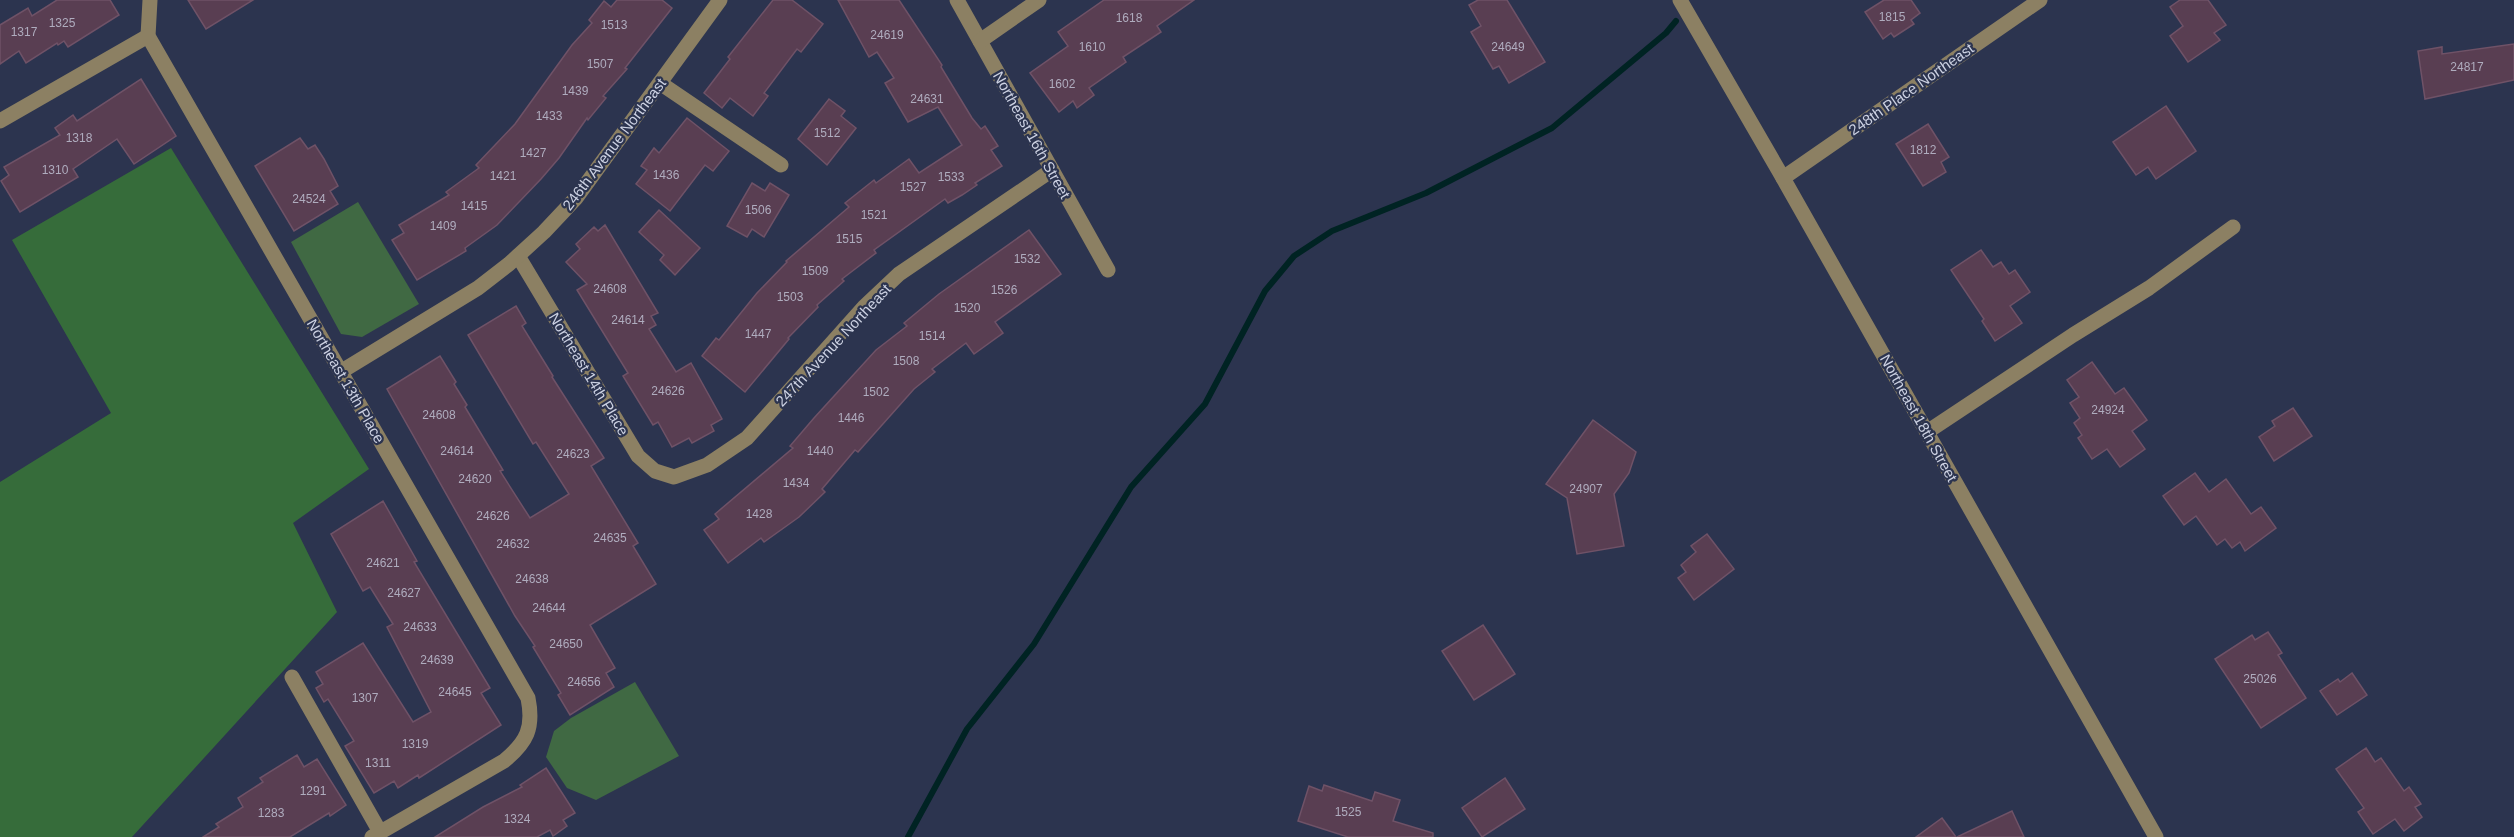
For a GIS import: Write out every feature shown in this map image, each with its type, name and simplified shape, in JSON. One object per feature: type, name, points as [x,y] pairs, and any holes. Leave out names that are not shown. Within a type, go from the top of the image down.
[{"type":"street","points":[[0,121],[148,36],[150,0]]},
{"type":"street","name":"246th Avenue Northeast","points":[[342,371],[478,288],[519,256],[576,198],[720,0]]},
{"type":"street","name":"Northeast 16th Street","points":[[957,0],[1108,270]]},
{"type":"street","points":[[980,41],[1039,0]]},
{"type":"street","name":"Northeast 18th Street","points":[[1680,0],[2156,837]]},
{"type":"street","name":"248th Place Northeast","points":[[1783,178],[2040,0]]},
{"type":"street","name":"Northeast 13th Place","points":[[148,36],[528,698],[531,717],[529,731],[522,743],[504,761],[376,835]]},
{"type":"street","points":[[660,83],[781,165]]},
{"type":"street","name":"247th Avenue Northeast","points":[[674,477],[707,465],[747,438],[864,307],[899,274],[1052,170]]},
{"type":"street","points":[[1927,432],[2073,335],[2149,288],[2233,227]]},
{"type":"street","name":"Northeast 14th Place","points":[[519,256],[638,456],[654,471],[674,477]]},
{"type":"street","points":[[292,677],[376,835]]},
{"type":"green space","points":[[171,148],[369,469],[293,523],[337,612],[132,837],[0,837],[0,482],[111,413],[12,240]]},
{"type":"green space","points":[[358,202],[419,304],[362,337],[341,334],[291,242]]},
{"type":"green space","points":[[635,682],[679,756],[596,800],[567,788],[546,757],[554,731],[571,718]]},
{"type":"building","points":[[57,0],[110,0],[119,15],[68,47],[64,41],[58,45],[57,43],[26,63],[19,51],[0,64],[0,25],[28,8],[32,16]]},
{"type":"building","points":[[188,0],[253,0],[206,29]]},
{"type":"building","points":[[617,0],[662,0],[672,8],[625,68],[627,69],[603,96],[606,98],[588,120],[587,118],[541,179],[497,225],[465,248],[466,251],[417,280],[392,240],[404,233],[399,225],[449,195],[446,192],[479,168],[476,165],[515,124],[572,45],[592,23],[589,20],[604,1],[611,7]]},
{"type":"building","points":[[773,0],[792,0],[823,24],[801,52],[797,49],[764,93],[768,96],[753,116],[730,98],[722,108],[704,93],[730,59],[728,57]]},
{"type":"building","points":[[838,0],[899,0],[942,65],[941,67],[972,118],[981,129],[985,126],[998,146],[991,150],[1002,166],[975,183],[977,185],[962,195],[948,203],[945,199],[874,250],[876,253],[842,279],[844,281],[817,305],[818,307],[788,338],[745,392],[702,356],[716,338],[719,340],[786,261],[849,207],[845,203],[874,180],[876,183],[909,159],[919,173],[962,145],[938,107],[908,122],[885,83],[894,78],[877,52],[869,57]]},
{"type":"building","points":[[1104,0],[1194,0],[1157,26],[1161,32],[1123,57],[1126,62],[1089,88],[1094,95],[1077,108],[1073,101],[1059,112],[1030,73],[1068,46],[1058,32]]},
{"type":"building","points":[[1478,0],[1507,0],[1545,62],[1509,83],[1499,66],[1493,69],[1471,32],[1481,26],[1469,5]]},
{"type":"building","points":[[1884,0],[1911,0],[1920,13],[1911,20],[1914,24],[1894,37],[1891,33],[1883,39],[1865,12]]},
{"type":"building","points":[[2180,0],[2208,0],[2226,25],[2214,33],[2220,40],[2188,62],[2170,36],[2183,26],[2170,7]]},
{"type":"building","points":[[2514,44],[2514,80],[2425,99],[2418,51],[2442,47],[2442,54]]},
{"type":"building","points":[[141,79],[176,136],[134,164],[117,139],[73,169],[78,177],[20,212],[1,181],[9,175],[4,167],[60,135],[55,128],[73,115],[77,121]]},
{"type":"building","points":[[829,99],[845,111],[841,116],[856,128],[827,165],[798,139]]},
{"type":"building","points":[[2166,106],[2196,151],[2156,179],[2148,167],[2136,175],[2113,142]]},
{"type":"building","points":[[687,118],[729,151],[713,171],[705,165],[670,211],[636,184],[647,170],[641,166],[654,148],[659,153]]},
{"type":"building","points":[[1928,124],[1949,157],[1941,162],[1946,172],[1923,186],[1896,144]]},
{"type":"building","points":[[300,138],[308,149],[315,145],[324,159],[338,186],[330,191],[338,204],[294,231],[255,166]]},
{"type":"building","points":[[752,183],[765,191],[770,183],[789,195],[764,237],[752,229],[747,237],[727,226]]},
{"type":"building","points":[[659,210],[700,248],[675,275],[660,260],[664,255],[639,232]]},
{"type":"building","points":[[605,225],[658,313],[651,316],[656,325],[649,329],[676,372],[691,363],[722,419],[711,425],[714,431],[692,443],[689,438],[672,447],[658,422],[653,425],[623,376],[628,373],[577,290],[587,284],[566,262],[580,249],[576,244],[594,227],[598,231]]},
{"type":"building","points":[[1029,230],[1061,274],[995,322],[1003,333],[974,354],[966,343],[932,369],[935,372],[914,389],[858,452],[855,450],[822,489],[825,492],[799,517],[764,542],[761,538],[728,563],[704,530],[719,519],[715,514],[793,448],[790,446],[876,350],[907,326],[904,323],[939,294]]},
{"type":"building","points":[[1981,250],[1993,267],[2001,262],[2009,274],[2015,270],[2030,292],[2010,306],[2022,323],[1995,341],[1982,321],[1984,319],[1951,270]]},
{"type":"building","points":[[516,306],[526,323],[522,326],[604,458],[591,466],[638,543],[633,546],[656,584],[590,625],[615,668],[606,673],[614,687],[570,715],[558,695],[561,693],[533,647],[535,646],[515,616],[387,389],[440,356],[456,382],[454,384],[467,405],[465,407],[503,470],[500,471],[530,518],[569,494],[536,442],[533,444],[468,335]]},
{"type":"building","points":[[2092,362],[2115,394],[2124,388],[2147,420],[2132,431],[2145,449],[2120,467],[2107,449],[2092,459],[2078,438],[2082,435],[2074,423],[2080,418],[2070,403],[2079,397],[2067,380]]},
{"type":"building","points":[[2293,408],[2312,436],[2274,461],[2259,437],[2275,426],[2272,421]]},
{"type":"building","points":[[1593,420],[1636,452],[1629,473],[1614,494],[1624,546],[1577,554],[1567,498],[1546,484]]},
{"type":"building","points":[[2195,473],[2209,492],[2226,479],[2251,514],[2261,507],[2276,528],[2245,551],[2240,542],[2232,548],[2225,539],[2217,545],[2196,516],[2184,525],[2163,496]]},
{"type":"building","points":[[383,501],[417,561],[414,562],[490,688],[481,693],[501,725],[419,778],[418,775],[398,788],[394,781],[374,793],[345,746],[354,741],[328,699],[324,702],[316,688],[323,684],[316,672],[363,643],[413,722],[431,712],[387,627],[393,624],[370,587],[363,591],[331,534]]},
{"type":"building","points":[[1707,534],[1734,569],[1694,600],[1678,578],[1686,572],[1681,565],[1696,552],[1691,546]]},
{"type":"building","points":[[1483,625],[1515,674],[1474,700],[1442,651]]},
{"type":"building","points":[[2268,632],[2282,653],[2278,655],[2306,698],[2261,728],[2215,659],[2252,635],[2255,640]]},
{"type":"building","points":[[2352,673],[2367,695],[2337,715],[2320,691],[2338,679],[2340,682]]},
{"type":"building","points":[[2366,748],[2375,762],[2381,758],[2404,791],[2409,787],[2421,804],[2415,807],[2422,817],[2404,831],[2395,819],[2373,834],[2358,812],[2364,808],[2336,769]]},
{"type":"building","points":[[297,755],[304,767],[317,759],[346,805],[290,837],[203,837],[219,827],[216,824],[243,807],[238,798],[263,782],[260,778]]},
{"type":"building","points":[[546,768],[575,813],[563,820],[567,826],[553,836],[550,830],[537,837],[435,837],[483,807],[522,787],[520,785]]},
{"type":"building","points":[[1505,778],[1525,809],[1482,837],[1462,808]]},
{"type":"building","points":[[1324,785],[1372,801],[1375,792],[1400,800],[1393,821],[1433,833],[1433,837],[1348,837],[1298,821],[1309,786],[1322,791]]},
{"type":"building","points":[[2012,811],[2024,837],[1957,837]]},
{"type":"building","points":[[1942,818],[1956,837],[1916,837]]},
{"type":"waterway","points":[[908,837],[967,729],[1034,644],[1131,487],[1205,404],[1265,291],[1294,256],[1332,231],[1426,193],[1552,128],[1666,33],[1676,21]]}]
